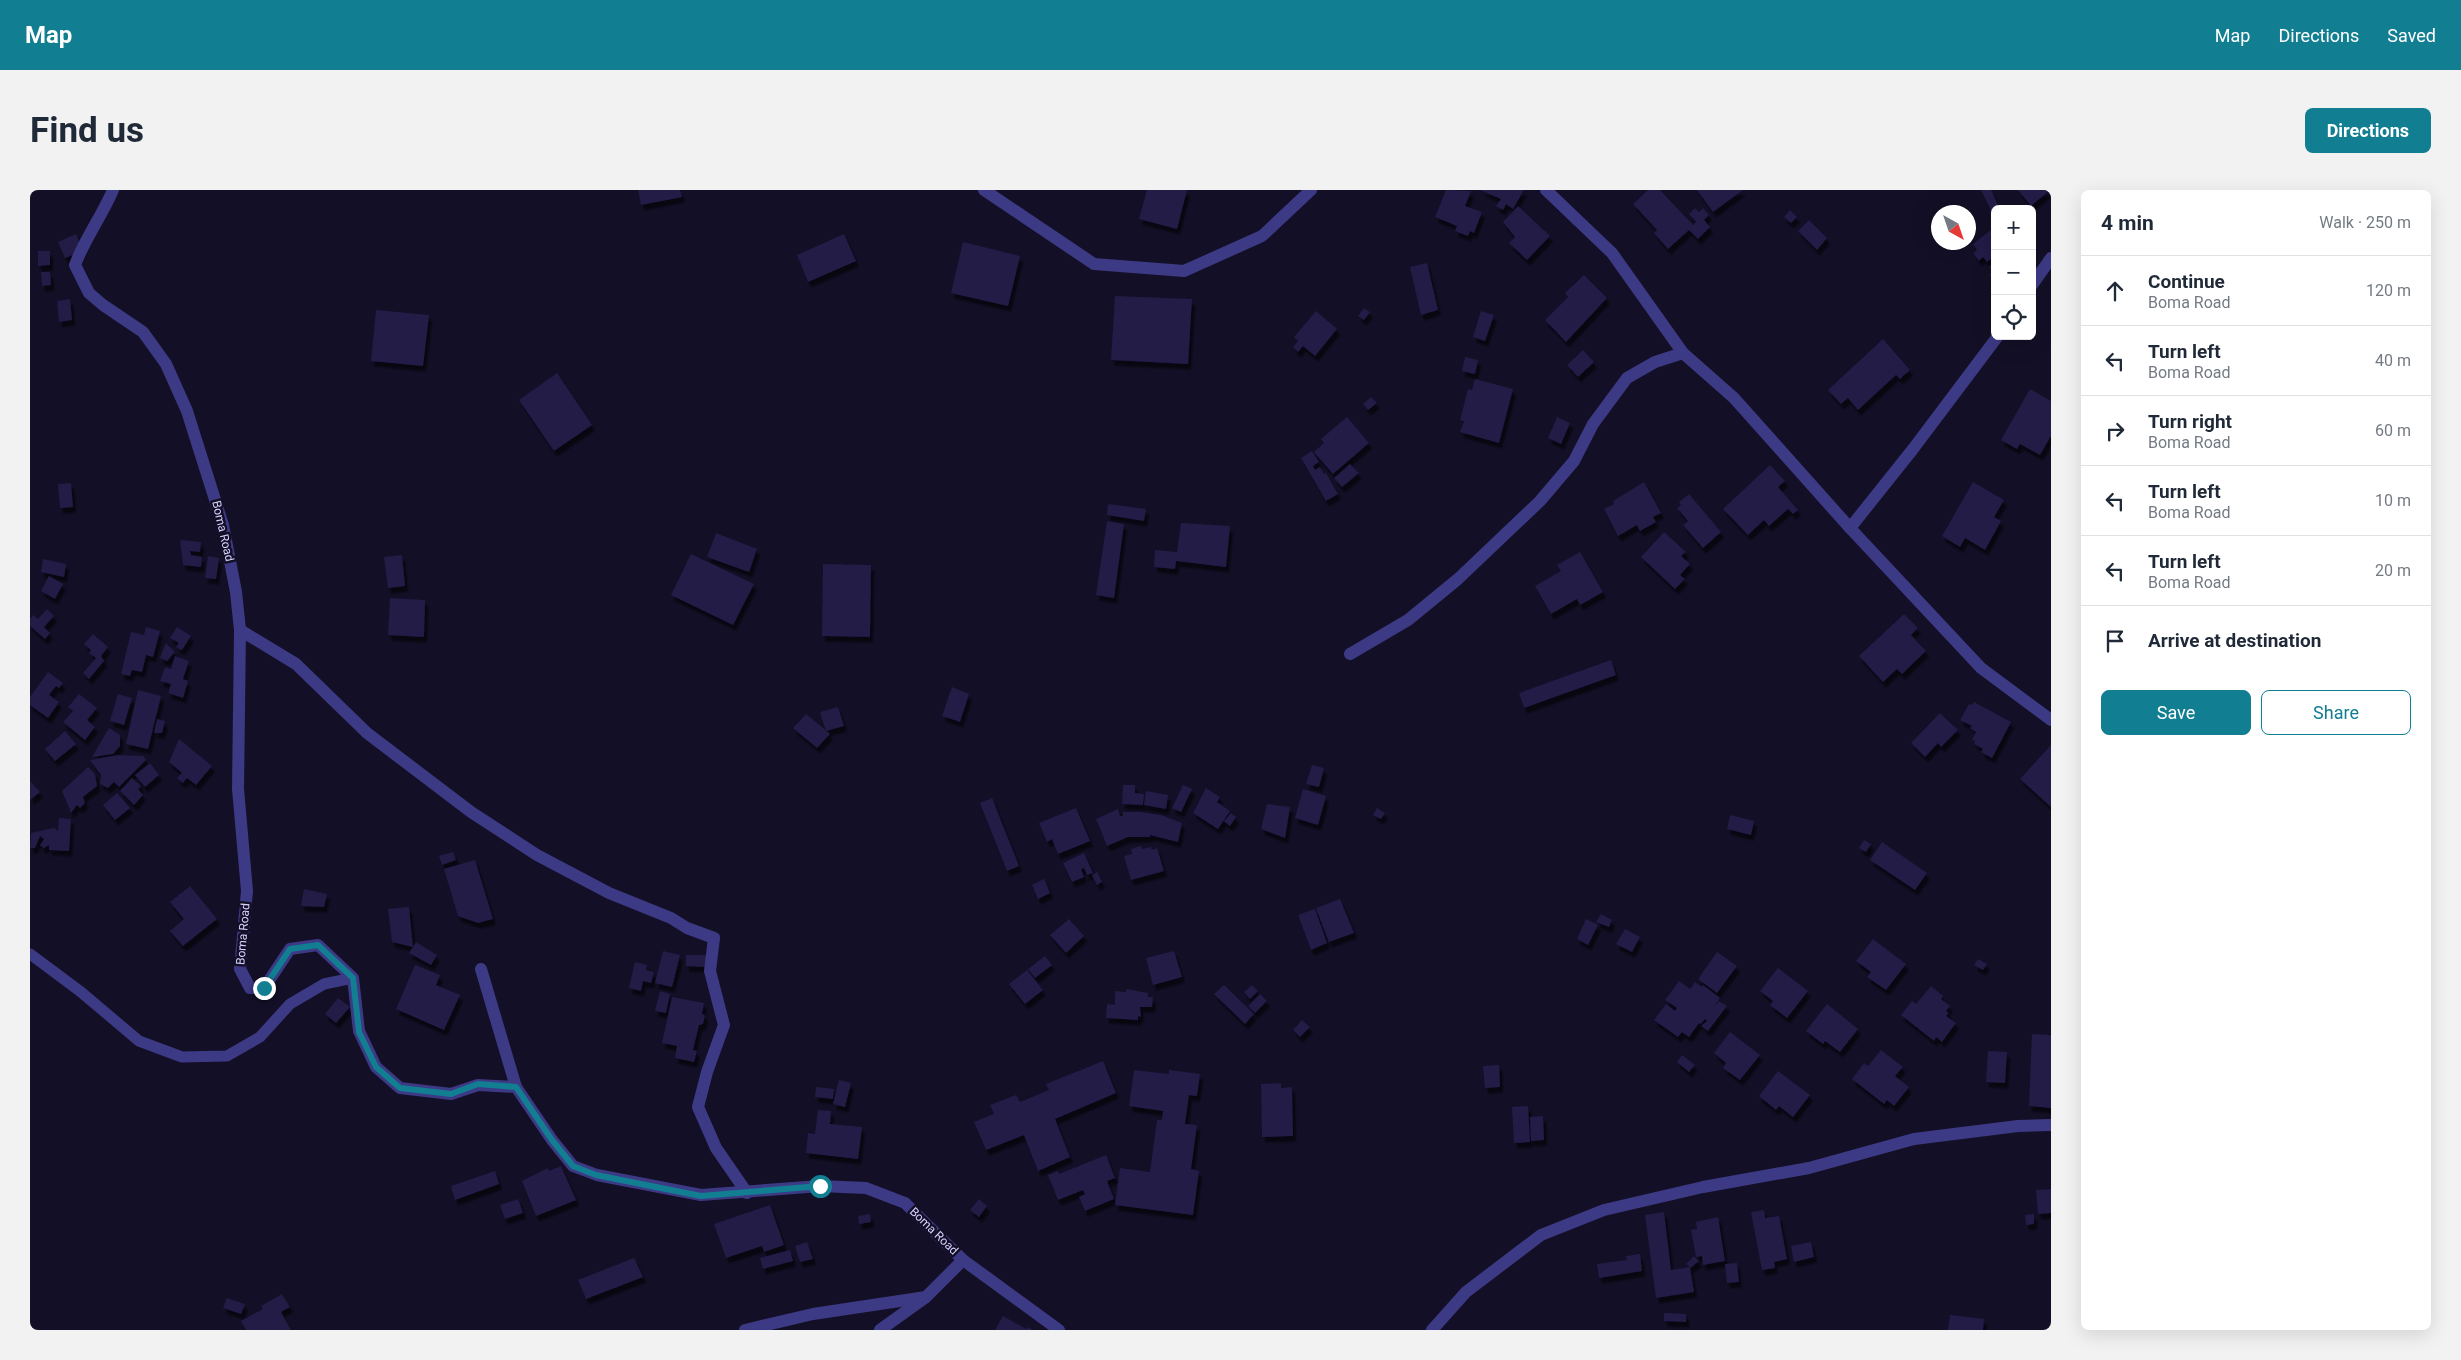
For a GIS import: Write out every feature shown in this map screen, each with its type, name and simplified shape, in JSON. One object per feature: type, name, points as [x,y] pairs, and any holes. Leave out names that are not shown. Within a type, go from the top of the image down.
[{"type":"street","name":"Boma Road","points":[[113,190],[104,211],[83,244],[75,265],[90,293],[102,305],[143,332],[166,364],[187,411],[223,525],[236,592],[240,630],[238,789],[247,891],[240,969],[250,988],[264,988],[290,949],[318,945],[353,978]]},
{"type":"street","points":[[984,190],[1094,264],[1184,272],[1262,236],[1311,190]]},
{"type":"street","points":[[1546,190],[1612,253],[1683,353],[1734,398],[1850,528],[1981,668],[2051,720]]},
{"type":"street","points":[[2036,279],[2051,258]]},
{"type":"street","points":[[1850,528],[1931,426],[1995,340]]},
{"type":"street","points":[[1350,654],[1408,620],[1458,579],[1540,501],[1574,461],[1592,424],[1627,378],[1655,362],[1683,353]]},
{"type":"street","points":[[240,630],[296,664],[367,733],[471,812],[537,855],[608,893],[671,918],[687,928],[714,938],[710,971],[724,1025],[707,1072],[698,1107],[716,1148],[747,1193]]},
{"type":"street","name":"Boma Road","points":[[481,970],[516,1087],[552,1140],[573,1166],[596,1175],[701,1196],[820,1186],[866,1188],[905,1203],[964,1260],[1059,1330]]},
{"type":"street","points":[[353,978],[359,1032],[376,1067],[400,1088],[451,1094],[478,1084],[516,1087]]},
{"type":"street","points":[[1432,1330],[1466,1292],[1541,1235],[1604,1210],[1703,1187],[1809,1168],[1914,1140],[2018,1126],[2051,1125]]},
{"type":"street","points":[[880,1330],[926,1297],[964,1260]]},
{"type":"street","points":[[745,1330],[813,1314],[926,1297]]},
{"type":"lane","points":[[30,954],[81,992],[139,1041],[182,1057],[227,1056],[260,1037],[290,1004],[324,984],[353,978]]},
{"type":"building","points":[[638,190],[680,190],[682,197],[641,205]]},
{"type":"building","points":[[1147,190],[1187,190],[1177,229],[1139,219]]},
{"type":"building","points":[[1446,190],[1471,191],[1465,206],[1482,212],[1474,233],[1470,231],[1468,236],[1455,231],[1457,226],[1435,217]]},
{"type":"building","points":[[1480,190],[1524,190],[1513,209],[1506,204],[1503,210],[1496,206],[1501,199]]},
{"type":"building","points":[[1648,190],[1660,190],[1693,225],[1696,222],[1689,214],[1695,208],[1699,212],[1703,208],[1709,215],[1704,220],[1710,227],[1698,239],[1689,230],[1668,249],[1654,233],[1657,230],[1633,204]]},
{"type":"building","points":[[1697,190],[1743,190],[1713,212]]},
{"type":"building","points":[[1981,190],[1991,190],[1998,205],[1991,205],[1991,211]]},
{"type":"building","points":[[2018,190],[2050,190],[2032,205]]},
{"type":"building","points":[[1518,206],[1550,236],[1527,260],[1509,243],[1515,237],[1503,222]]},
{"type":"building","points":[[1790,210],[1797,217],[1791,223],[1784,217]]},
{"type":"building","points":[[1809,220],[1827,238],[1817,250],[1798,231]]},
{"type":"building","points":[[1991,230],[1991,259],[1987,262],[1983,257],[1979,261],[1973,253],[1977,250],[1976,242]]},
{"type":"building","points":[[76,234],[83,251],[65,258],[58,242]]},
{"type":"building","points":[[844,234],[856,261],[808,282],[797,255]]},
{"type":"building","points":[[963,242],[1020,256],[1008,306],[951,293]]},
{"type":"building","points":[[38,251],[50,251],[50,265],[38,266]]},
{"type":"building","points":[[1427,263],[1438,310],[1421,315],[1410,267]]},
{"type":"building","points":[[41,272],[50,272],[51,285],[42,286]]},
{"type":"building","points":[[1584,275],[1607,298],[1566,342],[1545,320],[1568,297],[1565,293]]},
{"type":"building","points":[[1115,296],[1192,299],[1188,364],[1111,360]]},
{"type":"building","points":[[70,299],[72,320],[59,322],[57,301]]},
{"type":"building","points":[[1364,308],[1370,312],[1364,320],[1358,316]]},
{"type":"building","points":[[376,310],[429,315],[423,366],[371,361]]},
{"type":"building","points":[[1316,311],[1337,329],[1315,356],[1303,346],[1298,352],[1293,347],[1298,341],[1294,337]]},
{"type":"building","points":[[1481,311],[1494,315],[1485,341],[1473,337]]},
{"type":"building","points":[[1883,339],[1910,370],[1900,379],[1896,375],[1858,410],[1848,398],[1841,404],[1828,390]]},
{"type":"building","points":[[1583,350],[1594,362],[1578,377],[1567,365]]},
{"type":"building","points":[[1465,357],[1478,360],[1475,374],[1462,371]]},
{"type":"building","points":[[557,373],[592,425],[554,451],[519,400]]},
{"type":"building","points":[[1475,379],[1513,389],[1499,443],[1460,432],[1464,421],[1460,420],[1468,389],[1472,390]]},
{"type":"building","points":[[2030,389],[2051,401],[2051,436],[2040,455],[2020,444],[2017,449],[2001,440]]},
{"type":"building","points":[[1371,397],[1377,403],[1368,410],[1363,404]]},
{"type":"building","points":[[1347,417],[1369,443],[1333,474],[1314,452],[1324,443],[1321,439]]},
{"type":"building","points":[[1557,417],[1570,423],[1561,444],[1548,438]]},
{"type":"building","points":[[1312,451],[1319,462],[1313,466],[1315,470],[1320,467],[1324,474],[1326,473],[1338,494],[1326,501],[1301,458]]},
{"type":"building","points":[[1350,464],[1359,473],[1342,487],[1334,478]]},
{"type":"building","points":[[1770,465],[1785,481],[1778,487],[1798,510],[1793,514],[1788,509],[1769,526],[1764,520],[1748,535],[1723,509]]},
{"type":"building","points":[[1644,482],[1661,513],[1653,517],[1656,522],[1640,531],[1637,525],[1618,536],[1604,509],[1614,504],[1613,501]]},
{"type":"building","points":[[1973,482],[2004,500],[1994,517],[2001,521],[1985,550],[1965,538],[1960,547],[1942,536]]},
{"type":"building","points":[[71,483],[73,507],[60,508],[58,484]]},
{"type":"building","points":[[1689,494],[1721,532],[1703,548],[1683,525],[1688,521],[1677,508],[1681,505],[1679,502]]},
{"type":"building","points":[[1108,504],[1146,509],[1144,521],[1107,515]]},
{"type":"building","points":[[1107,521],[1124,524],[1114,598],[1096,595]]},
{"type":"building","points":[[1181,523],[1230,526],[1226,567],[1176,561],[1175,569],[1154,567],[1155,550],[1177,552]]},
{"type":"building","points":[[1664,532],[1686,552],[1681,556],[1690,564],[1680,575],[1685,579],[1675,589],[1641,557]]},
{"type":"building","points":[[716,533],[757,549],[749,572],[707,557]]},
{"type":"building","points":[[180,540],[201,542],[200,552],[190,551],[191,555],[202,557],[201,567],[183,565]]},
{"type":"building","points":[[1580,552],[1603,592],[1580,605],[1577,599],[1551,614],[1535,586],[1561,571],[1557,565]]},
{"type":"building","points":[[691,554],[754,584],[733,625],[671,595]]},
{"type":"building","points":[[402,555],[405,586],[388,588],[384,557]]},
{"type":"building","points":[[208,556],[219,558],[216,579],[205,578]]},
{"type":"building","points":[[43,559],[66,564],[64,577],[41,572]]},
{"type":"building","points":[[823,564],[871,565],[870,637],[822,636]]},
{"type":"building","points":[[49,576],[63,584],[55,599],[41,591]]},
{"type":"building","points":[[390,598],[425,600],[424,637],[388,635]]},
{"type":"building","points":[[47,609],[54,616],[44,627],[50,633],[45,639],[30,626],[30,619],[33,615],[38,619]]},
{"type":"building","points":[[1904,614],[1918,628],[1911,635],[1926,651],[1902,674],[1897,669],[1883,682],[1859,656]]},
{"type":"building","points":[[146,627],[160,631],[153,657],[146,655],[142,672],[132,670],[130,676],[121,674],[131,632],[144,635]]},
{"type":"building","points":[[177,627],[191,636],[182,650],[176,647],[179,643],[170,638]]},
{"type":"building","points":[[93,634],[108,647],[101,656],[104,661],[89,679],[83,673],[96,658],[89,653],[91,650],[84,644]]},
{"type":"building","points":[[166,643],[175,652],[167,661],[160,658]]},
{"type":"building","points":[[175,656],[189,661],[183,679],[188,681],[183,698],[168,693],[171,684],[160,681],[165,667],[171,669]]},
{"type":"building","points":[[1611,660],[1616,675],[1524,708],[1519,693]]},
{"type":"building","points":[[48,672],[63,683],[59,688],[56,686],[49,695],[59,702],[48,718],[30,705],[30,697]]},
{"type":"building","points":[[952,687],[969,694],[960,722],[942,716]]},
{"type":"building","points":[[138,690],[161,696],[148,749],[126,744]]},
{"type":"building","points":[[79,694],[97,708],[87,720],[95,727],[85,740],[63,722],[73,711],[68,707]]},
{"type":"building","points":[[118,694],[132,698],[124,725],[110,721]]},
{"type":"building","points":[[1974,702],[2011,722],[1992,758],[1981,752],[1983,749],[1974,744],[1975,741],[1972,740],[1976,732],[1970,728],[1972,726],[1960,720],[1969,704],[1972,705]]},
{"type":"building","points":[[838,707],[844,726],[826,731],[820,712]]},
{"type":"building","points":[[1940,713],[1958,730],[1941,747],[1938,743],[1925,757],[1911,743]]},
{"type":"building","points":[[806,714],[830,734],[817,748],[793,728]]},
{"type":"building","points":[[157,719],[165,721],[162,733],[154,733]]},
{"type":"building","points":[[109,728],[120,735],[120,746],[113,754],[92,757]]},
{"type":"building","points":[[65,731],[76,744],[55,761],[45,749]]},
{"type":"building","points":[[179,739],[212,766],[196,785],[187,778],[183,783],[177,778],[182,773],[169,762]]},
{"type":"building","points":[[2051,745],[2051,807],[2020,779]]},
{"type":"building","points":[[118,755],[143,756],[146,760],[119,787],[114,782],[108,788],[100,784],[101,775],[90,760]]},
{"type":"building","points":[[150,763],[159,775],[145,787],[135,775]]},
{"type":"building","points":[[1312,765],[1324,768],[1319,787],[1306,784]]},
{"type":"building","points":[[88,767],[95,774],[97,786],[83,797],[85,803],[80,808],[77,805],[71,813],[62,791]]},
{"type":"building","points":[[132,778],[141,786],[138,789],[143,795],[134,805],[120,791]]},
{"type":"building","points":[[30,781],[40,792],[30,800]]},
{"type":"building","points":[[1123,785],[1135,785],[1135,793],[1144,794],[1143,805],[1122,804]]},
{"type":"building","points":[[1183,785],[1192,789],[1181,812],[1172,808]]},
{"type":"building","points":[[1206,788],[1220,797],[1217,802],[1230,811],[1218,829],[1193,813]]},
{"type":"building","points":[[1303,789],[1326,796],[1318,825],[1295,818]]},
{"type":"building","points":[[1146,791],[1168,795],[1166,809],[1144,805]]},
{"type":"building","points":[[117,793],[130,808],[115,820],[103,805]]},
{"type":"building","points":[[992,798],[1019,866],[1007,871],[980,803]]},
{"type":"building","points":[[1267,804],[1290,807],[1285,838],[1261,829]]},
{"type":"building","points":[[1076,808],[1090,841],[1058,854],[1052,839],[1047,842],[1039,823]]},
{"type":"building","points":[[1377,808],[1385,813],[1381,819],[1373,815]]},
{"type":"building","points":[[1118,809],[1120,816],[1123,816],[1123,812],[1140,812],[1161,815],[1182,823],[1178,842],[1150,835],[1150,837],[1128,837],[1107,846],[1096,819]]},
{"type":"building","points":[[1231,813],[1236,817],[1230,826],[1224,821]]},
{"type":"building","points":[[1730,815],[1754,821],[1751,835],[1727,829]]},
{"type":"building","points":[[59,818],[71,819],[69,851],[49,850],[49,845],[44,848],[40,845],[44,839],[40,836],[35,848],[30,848],[31,833],[54,828],[58,831]]},
{"type":"building","points":[[1864,840],[1871,844],[1866,852],[1859,848]]},
{"type":"building","points":[[1882,842],[1927,873],[1915,890],[1870,860]]},
{"type":"building","points":[[1141,846],[1142,849],[1151,847],[1152,850],[1157,848],[1164,871],[1131,880],[1124,856],[1132,854],[1131,849]]},
{"type":"building","points":[[453,852],[456,860],[442,865],[439,856]]},
{"type":"building","points":[[1084,853],[1093,873],[1087,875],[1084,868],[1081,869],[1084,877],[1072,882],[1063,863]]},
{"type":"building","points":[[475,860],[493,919],[478,923],[458,916],[444,869]]},
{"type":"building","points":[[1097,872],[1102,882],[1097,885],[1092,875]]},
{"type":"building","points":[[1044,879],[1050,893],[1038,899],[1032,885]]},
{"type":"building","points":[[190,886],[217,919],[183,946],[170,931],[184,919],[170,902]]},
{"type":"building","points":[[304,889],[327,894],[324,907],[301,906]]},
{"type":"building","points":[[1340,899],[1354,933],[1329,942],[1316,908]]},
{"type":"building","points":[[409,907],[413,947],[392,942],[388,909]]},
{"type":"building","points":[[1315,909],[1327,943],[1311,950],[1298,915]]},
{"type":"building","points":[[1601,914],[1612,920],[1609,927],[1596,922]]},
{"type":"building","points":[[1069,919],[1084,936],[1066,953],[1050,935]]},
{"type":"building","points":[[1586,919],[1598,925],[1588,945],[1577,939]]},
{"type":"building","points":[[1625,929],[1640,937],[1632,952],[1616,944]]},
{"type":"building","points":[[1873,939],[1906,964],[1886,990],[1867,977],[1871,972],[1856,961]]},
{"type":"building","points":[[416,942],[437,955],[431,965],[409,953]]},
{"type":"building","points":[[663,951],[680,955],[672,987],[655,983]]},
{"type":"building","points":[[1174,951],[1182,977],[1153,985],[1146,958]]},
{"type":"building","points":[[1717,952],[1737,966],[1717,993],[1698,979]]},
{"type":"building","points":[[686,955],[706,955],[706,967],[686,966]]},
{"type":"building","points":[[1045,956],[1052,965],[1035,978],[1028,969]]},
{"type":"building","points":[[1978,959],[1987,964],[1983,970],[1974,965]]},
{"type":"building","points":[[635,962],[647,965],[646,970],[654,972],[651,983],[643,981],[641,991],[629,988]]},
{"type":"building","points":[[415,965],[440,975],[436,985],[460,995],[444,1030],[396,1009]]},
{"type":"building","points":[[1778,968],[1808,991],[1787,1018],[1770,1005],[1773,1001],[1760,991]]},
{"type":"building","points":[[1027,970],[1043,990],[1025,1004],[1009,984]]},
{"type":"building","points":[[1679,981],[1690,989],[1695,982],[1702,987],[1703,985],[1720,998],[1713,1009],[1719,1001],[1727,1006],[1708,1031],[1701,1026],[1707,1021],[1705,1019],[1701,1024],[1699,1023],[1689,1037],[1682,1032],[1678,1037],[1654,1020],[1666,1004],[1675,1011],[1677,1008],[1665,1000]]},
{"type":"building","points":[[1224,985],[1254,1014],[1245,1024],[1214,994]]},
{"type":"building","points":[[1252,985],[1258,991],[1250,999],[1244,992]]},
{"type":"building","points":[[1931,986],[1943,996],[1941,999],[1950,1006],[1946,1011],[1949,1013],[1946,1016],[1956,1023],[1942,1042],[1936,1037],[1934,1041],[1901,1015],[1912,1001],[1916,1004]]},
{"type":"building","points":[[1126,989],[1148,993],[1148,997],[1153,997],[1152,1007],[1140,1007],[1141,1017],[1138,1016],[1138,1020],[1106,1018],[1107,1004],[1115,1005],[1115,991],[1126,992]]},
{"type":"building","points":[[660,991],[670,994],[666,1013],[655,1011]]},
{"type":"building","points":[[1260,994],[1267,1001],[1255,1013],[1248,1006]]},
{"type":"building","points":[[672,997],[704,1003],[702,1014],[705,1015],[703,1024],[699,1025],[693,1050],[697,1051],[694,1062],[675,1058],[677,1046],[662,1043]]},
{"type":"building","points":[[338,998],[350,1007],[336,1023],[325,1014]]},
{"type":"building","points":[[1827,1004],[1858,1029],[1840,1052],[1825,1041],[1823,1044],[1806,1031]]},
{"type":"building","points":[[1302,1020],[1310,1027],[1300,1037],[1293,1030]]},
{"type":"building","points":[[1730,1032],[1760,1055],[1740,1080],[1723,1068],[1726,1063],[1714,1053]]},
{"type":"building","points":[[2032,1034],[2051,1035],[2051,1108],[2029,1106]]},
{"type":"building","points":[[1881,1050],[1903,1067],[1895,1076],[1909,1087],[1894,1106],[1887,1100],[1884,1104],[1852,1079],[1864,1063],[1868,1066]]},
{"type":"building","points":[[1988,1051],[2007,1052],[2005,1083],[1986,1082]]},
{"type":"building","points":[[1682,1055],[1695,1065],[1689,1072],[1677,1062]]},
{"type":"building","points":[[1103,1061],[1116,1093],[1055,1119],[1070,1157],[1038,1171],[1024,1135],[986,1150],[974,1122],[994,1114],[990,1105],[1016,1095],[1020,1102],[1049,1090],[1046,1084]]},
{"type":"building","points":[[1499,1065],[1500,1087],[1485,1088],[1483,1066]]},
{"type":"building","points":[[1134,1070],[1169,1074],[1169,1070],[1200,1074],[1197,1096],[1189,1095],[1185,1124],[1197,1125],[1191,1169],[1199,1171],[1193,1215],[1115,1205],[1120,1168],[1150,1172],[1157,1120],[1162,1120],[1163,1111],[1129,1106]]},
{"type":"building","points":[[1778,1071],[1810,1095],[1793,1117],[1779,1106],[1776,1110],[1759,1096]]},
{"type":"building","points":[[839,1080],[851,1083],[845,1107],[833,1104]]},
{"type":"building","points":[[1281,1083],[1281,1088],[1292,1087],[1293,1136],[1262,1137],[1261,1084]]},
{"type":"building","points":[[816,1087],[834,1089],[833,1099],[815,1097]]},
{"type":"building","points":[[1528,1106],[1530,1142],[1514,1143],[1512,1107]]},
{"type":"building","points":[[818,1110],[831,1111],[830,1124],[862,1127],[858,1159],[806,1153],[808,1133],[815,1134]]},
{"type":"building","points":[[1543,1116],[1544,1140],[1531,1141],[1530,1117]]},
{"type":"building","points":[[1106,1155],[1115,1178],[1107,1181],[1114,1199],[1085,1211],[1079,1197],[1085,1194],[1083,1190],[1058,1200],[1048,1175],[1058,1171],[1059,1174]]},
{"type":"building","points":[[561,1166],[576,1200],[536,1216],[522,1181],[548,1168],[549,1171]]},
{"type":"building","points":[[495,1171],[499,1184],[455,1200],[451,1186]]},
{"type":"building","points":[[2051,1189],[2051,1213],[2038,1214],[2036,1190]]},
{"type":"building","points":[[518,1199],[523,1213],[505,1219],[500,1205]]},
{"type":"building","points":[[979,1199],[987,1206],[979,1217],[970,1210]]},
{"type":"building","points":[[770,1205],[784,1245],[764,1252],[762,1246],[726,1258],[714,1224]]},
{"type":"building","points":[[1764,1210],[1765,1218],[1779,1216],[1787,1259],[1774,1262],[1775,1268],[1762,1270],[1751,1212]]},
{"type":"building","points":[[1664,1212],[1671,1270],[1690,1267],[1686,1264],[1694,1256],[1699,1261],[1690,1268],[1694,1292],[1656,1298],[1645,1215]]},
{"type":"building","points":[[870,1214],[871,1222],[859,1224],[858,1216]]},
{"type":"building","points":[[2034,1214],[2034,1224],[2026,1225],[2025,1215]]},
{"type":"building","points":[[1718,1217],[1725,1261],[1703,1265],[1702,1256],[1696,1257],[1691,1230],[1697,1229],[1696,1222]]},
{"type":"building","points":[[807,1242],[813,1259],[800,1262],[795,1246]]},
{"type":"building","points":[[1811,1242],[1814,1257],[1794,1262],[1791,1246]]},
{"type":"building","points":[[790,1250],[793,1261],[763,1269],[760,1258]]},
{"type":"building","points":[[1640,1254],[1642,1271],[1599,1278],[1597,1264],[1627,1260],[1626,1256]]},
{"type":"building","points":[[634,1258],[643,1277],[586,1299],[578,1280]]},
{"type":"building","points":[[1737,1263],[1739,1282],[1727,1283],[1725,1264]]},
{"type":"building","points":[[282,1294],[290,1307],[281,1312],[291,1330],[246,1330],[241,1321],[263,1309],[261,1306]]},
{"type":"building","points":[[227,1298],[245,1304],[241,1314],[223,1308]]},
{"type":"building","points":[[1664,1313],[1686,1314],[1686,1322],[1664,1321]]},
{"type":"building","points":[[1950,1315],[1984,1319],[1983,1330],[1948,1330]]},
{"type":"building","points":[[1003,1316],[1026,1329],[1028,1327],[1033,1330],[995,1330]]},
{"type":"route","points":[[264,988],[290,949],[318,945],[353,978],[359,1032],[376,1067],[400,1088],[451,1094],[478,1084],[516,1087],[552,1140],[573,1166],[596,1175],[701,1196],[820,1186]]}]
